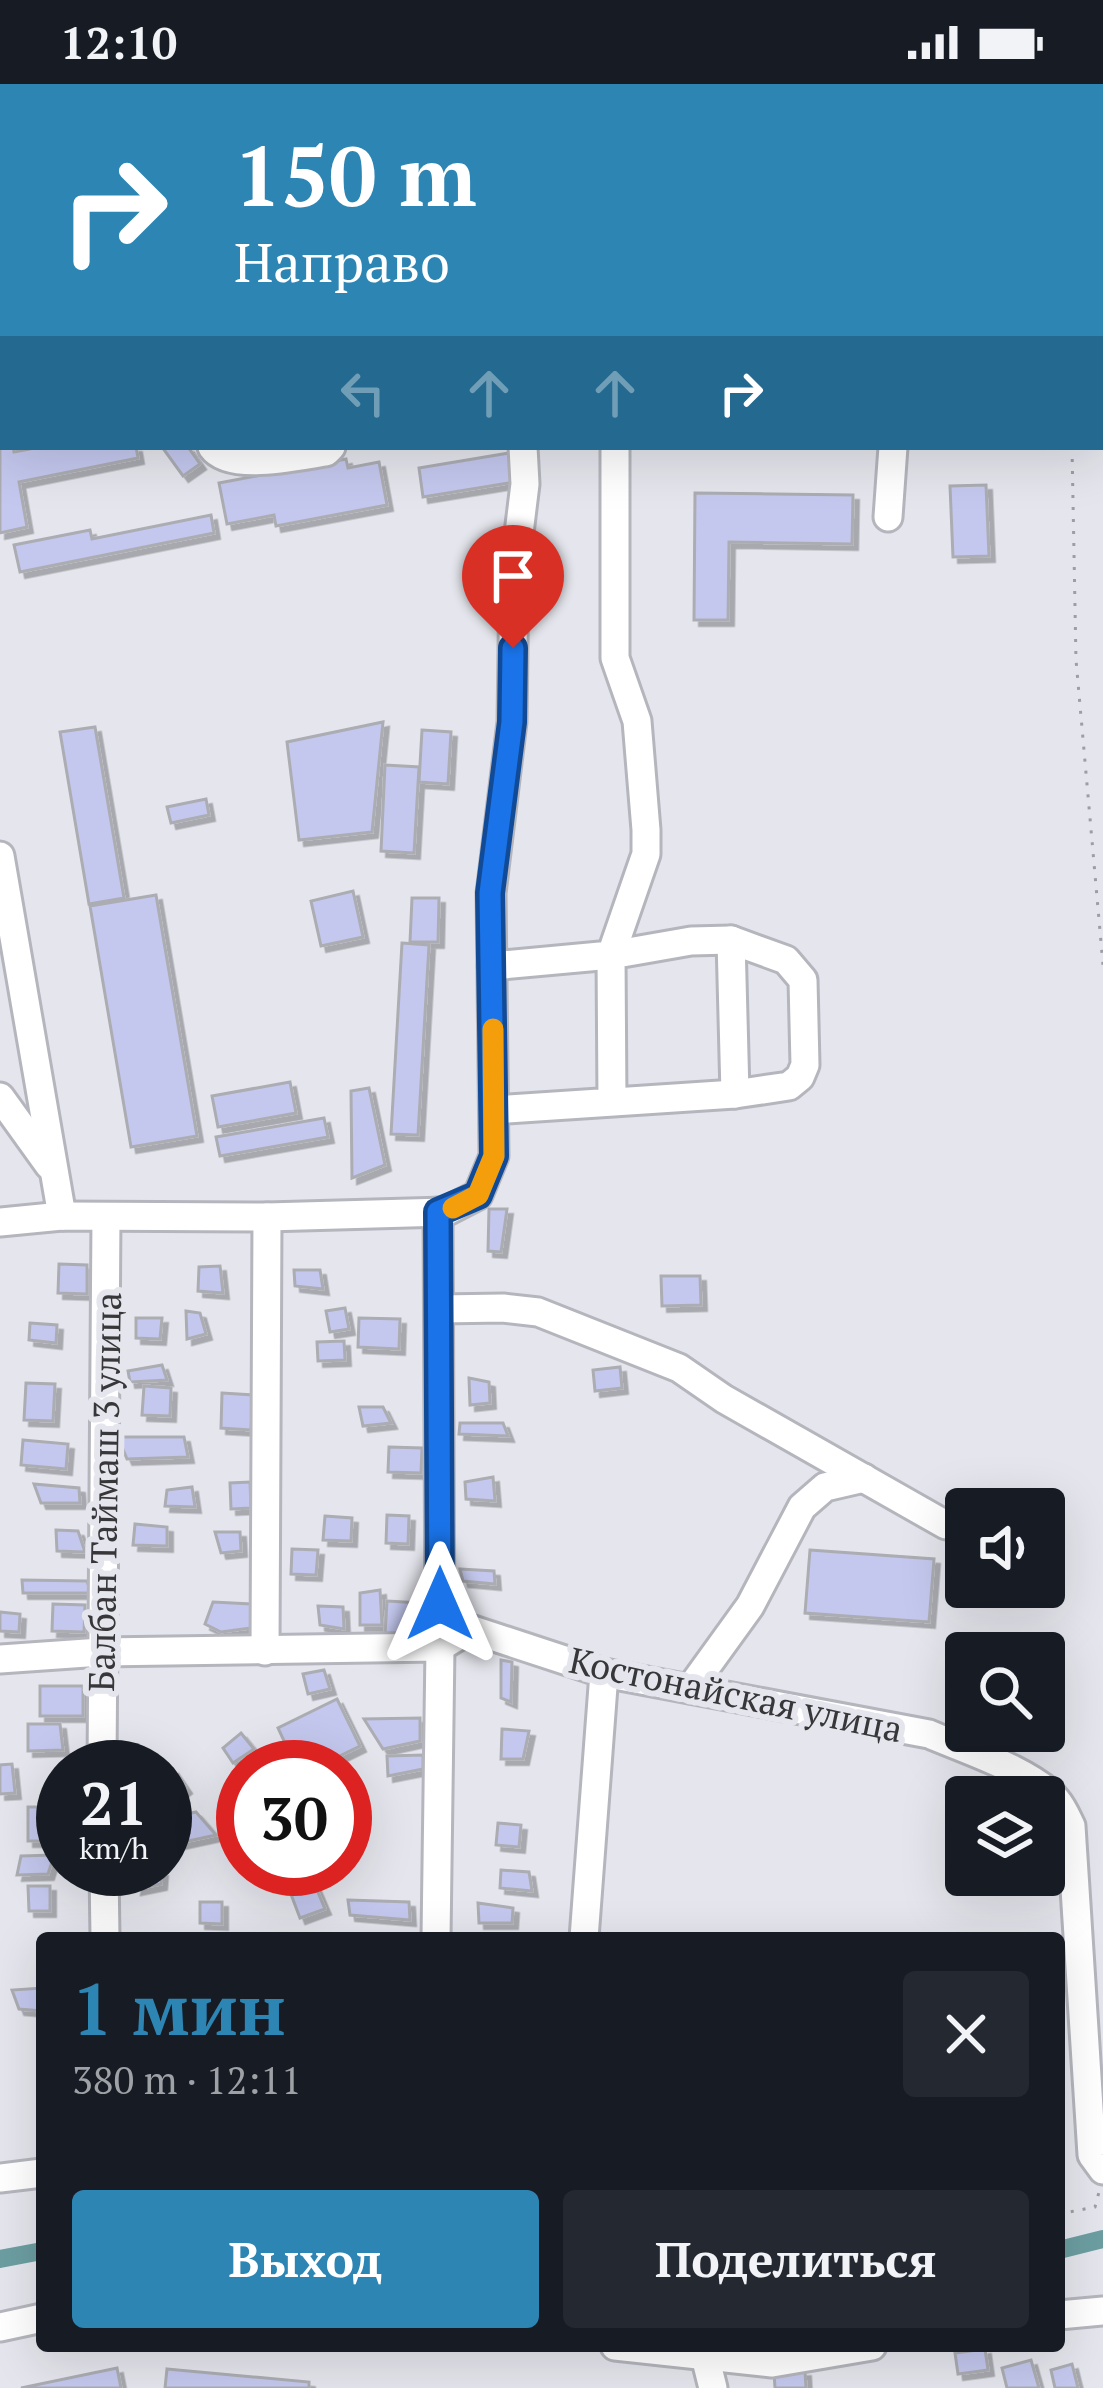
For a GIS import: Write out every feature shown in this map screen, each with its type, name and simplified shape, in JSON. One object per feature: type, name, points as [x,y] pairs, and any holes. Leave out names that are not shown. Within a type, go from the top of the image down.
[{"type":"street","points":[[214,450],[242,461],[328,450]]},
{"type":"street","points":[[0,1222],[62,1216],[438,1212],[478,1195],[494,1156],[490,893],[512,722],[514,574],[525,484],[523,450]]},
{"type":"street","points":[[612,1102],[611,955],[646,854],[637,721],[615,658],[615,450]]},
{"type":"street","points":[[888,517],[893,450]]},
{"type":"street","points":[[0,856],[62,1216]]},
{"type":"street","points":[[492,966],[731,940],[787,960],[803,980],[805,1065],[800,1077],[788,1086],[735,1094],[494,1110]]},
{"type":"street","points":[[731,940],[735,1094]]},
{"type":"street","points":[[0,1097],[55,1173]]},
{"type":"street","points":[[436,1932],[438,1212]]},
{"type":"street","name":"Балбан Таймаш 3 улица","points":[[103,1740],[106,1217]]},
{"type":"street","points":[[266,1651],[267,1217]]},
{"type":"street","points":[[440,1309],[503,1307],[538,1312],[661,1360],[945,1524]]},
{"type":"street","points":[[690,1689],[750,1606],[802,1508],[825,1486],[864,1478]]},
{"type":"street","name":"Костонайская улица","points":[[0,1659],[101,1652],[440,1647],[470,1629],[604,1673],[929,1734],[973,1753],[1043,1787],[1059,1802],[1071,1826],[1092,2155],[1102,2170]]},
{"type":"street","points":[[584,1932],[604,1673]]},
{"type":"street","points":[[104,1896],[105,1932]]},
{"type":"street","points":[[0,2178],[36,2175]]},
{"type":"street","points":[[1065,2314],[1103,2311]]},
{"type":"street","points":[[0,2327],[36,2319]]},
{"type":"street","points":[[669,2352],[772,2363],[837,2352]]},
{"type":"street","points":[[705,2356],[713,2388]]},
{"type":"path","points":[[1072,450],[1076,660],[1103,965]]},
{"type":"path","points":[[1095,2207],[1102,2170]]},
{"type":"path","points":[[1065,2213],[1103,2205]]},
{"type":"building","points":[[0,450],[137,450],[138,458],[19,482],[27,527],[0,533]]},
{"type":"building","points":[[164,450],[190,450],[200,464],[183,476]]},
{"type":"building","points":[[509,453],[514,482],[423,497],[419,468]]},
{"type":"building","points":[[346,459],[348,468],[379,462],[387,505],[276,526],[274,515],[227,524],[219,483]]},
{"type":"building","points":[[986,485],[989,556],[953,557],[950,486]]},
{"type":"building","points":[[695,493],[853,495],[852,544],[729,542],[728,620],[694,620]]},
{"type":"building","points":[[211,515],[214,533],[20,572],[14,545],[90,530],[92,539]]},
{"type":"building","points":[[383,722],[372,832],[299,840],[287,742]]},
{"type":"building","points":[[95,727],[124,898],[89,904],[60,732]]},
{"type":"building","points":[[422,730],[451,732],[448,784],[419,782]]},
{"type":"building","points":[[385,765],[419,767],[414,853],[381,851]]},
{"type":"building","points":[[206,799],[209,815],[171,823],[167,807]]},
{"type":"building","points":[[353,891],[363,937],[321,946],[311,901]]},
{"type":"building","points":[[156,895],[197,1136],[131,1147],[90,906]]},
{"type":"building","points":[[412,898],[439,898],[438,942],[410,942]]},
{"type":"building","points":[[402,943],[429,945],[418,1135],[391,1134]]},
{"type":"building","points":[[290,1082],[296,1113],[218,1127],[212,1096]]},
{"type":"building","points":[[369,1088],[385,1165],[352,1178],[351,1091]]},
{"type":"building","points":[[324,1118],[328,1137],[220,1156],[216,1137]]},
{"type":"building","points":[[489,1209],[507,1209],[501,1252],[488,1251]]},
{"type":"building","points":[[59,1264],[87,1265],[87,1294],[58,1293]]},
{"type":"building","points":[[220,1266],[223,1293],[198,1291],[199,1267]]},
{"type":"building","points":[[294,1270],[320,1270],[323,1289],[295,1286]]},
{"type":"building","points":[[661,1276],[700,1276],[701,1305],[662,1306]]},
{"type":"building","points":[[345,1308],[349,1329],[330,1332],[326,1311]]},
{"type":"building","points":[[186,1311],[200,1313],[206,1334],[187,1339]]},
{"type":"building","points":[[136,1318],[162,1318],[160,1339],[136,1338]]},
{"type":"building","points":[[359,1318],[400,1319],[399,1349],[358,1347]]},
{"type":"building","points":[[30,1323],[57,1325],[56,1343],[29,1340]]},
{"type":"building","points":[[344,1341],[345,1360],[318,1361],[317,1342]]},
{"type":"building","points":[[162,1365],[167,1380],[130,1382],[128,1371]]},
{"type":"building","points":[[620,1367],[622,1388],[595,1391],[593,1370]]},
{"type":"building","points":[[469,1378],[489,1382],[490,1403],[470,1405]]},
{"type":"building","points":[[26,1383],[55,1384],[53,1421],[24,1420]]},
{"type":"building","points":[[144,1386],[171,1388],[170,1416],[142,1415]]},
{"type":"building","points":[[222,1393],[253,1395],[251,1430],[221,1428]]},
{"type":"building","points":[[359,1407],[383,1407],[391,1423],[363,1426]]},
{"type":"building","points":[[460,1423],[503,1423],[508,1436],[459,1434]]},
{"type":"building","points":[[118,1437],[184,1437],[188,1457],[127,1459]]},
{"type":"building","points":[[23,1440],[68,1444],[66,1469],[21,1465]]},
{"type":"building","points":[[389,1447],[422,1448],[421,1473],[388,1472]]},
{"type":"building","points":[[493,1477],[495,1501],[466,1499],[465,1482]]},
{"type":"building","points":[[250,1482],[251,1508],[231,1509],[230,1483]]},
{"type":"building","points":[[34,1484],[79,1488],[80,1503],[41,1503]]},
{"type":"building","points":[[192,1487],[195,1507],[165,1506],[167,1490]]},
{"type":"building","points":[[387,1515],[409,1516],[408,1544],[386,1543]]},
{"type":"building","points":[[325,1516],[352,1518],[351,1541],[323,1540]]},
{"type":"building","points":[[135,1524],[167,1527],[167,1546],[133,1545]]},
{"type":"building","points":[[56,1530],[78,1531],[85,1552],[57,1551]]},
{"type":"building","points":[[215,1532],[240,1532],[241,1551],[221,1553]]},
{"type":"building","points":[[292,1549],[318,1550],[316,1575],[291,1574]]},
{"type":"building","points":[[810,1550],[934,1559],[929,1622],[805,1613]]},
{"type":"building","points":[[460,1569],[494,1571],[495,1584],[463,1581]]},
{"type":"building","points":[[22,1580],[87,1581],[91,1593],[23,1593]]},
{"type":"building","points":[[380,1590],[382,1625],[360,1625],[360,1593]]},
{"type":"building","points":[[387,1601],[420,1603],[418,1637],[385,1635]]},
{"type":"building","points":[[213,1602],[251,1604],[258,1627],[221,1632],[205,1624]]},
{"type":"building","points":[[53,1604],[85,1605],[84,1632],[52,1631]]},
{"type":"building","points":[[318,1606],[343,1607],[344,1629],[320,1625]]},
{"type":"building","points":[[0,1612],[20,1614],[19,1632],[0,1631]]},
{"type":"building","points":[[501,1660],[512,1662],[511,1702],[501,1698]]},
{"type":"building","points":[[324,1670],[330,1689],[308,1694],[303,1674]]},
{"type":"building","points":[[40,1686],[83,1686],[83,1716],[40,1716]]},
{"type":"building","points":[[337,1699],[357,1740],[284,1740],[278,1728]]},
{"type":"building","points":[[420,1718],[420,1741],[383,1749],[364,1719]]},
{"type":"building","points":[[28,1724],[60,1724],[62,1740],[36,1740],[36,1751],[28,1751]]},
{"type":"building","points":[[502,1729],[529,1731],[523,1759],[501,1759]]},
{"type":"building","points":[[423,1755],[423,1769],[388,1776],[387,1756]]},
{"type":"building","points":[[12,1764],[15,1793],[0,1794],[0,1765]]},
{"type":"building","points":[[28,1807],[36,1807],[36,1841],[28,1841]]},
{"type":"building","points":[[196,1812],[216,1835],[192,1840],[192,1813]]},
{"type":"building","points":[[498,1823],[521,1825],[519,1847],[496,1845]]},
{"type":"building","points":[[21,1856],[36,1856],[36,1874],[17,1875]]},
{"type":"building","points":[[501,1870],[529,1872],[532,1891],[500,1888]]},
{"type":"building","points":[[28,1886],[36,1886],[36,1896],[50,1896],[50,1911],[29,1911]]},
{"type":"building","points":[[292,1896],[320,1896],[325,1909],[300,1918]]},
{"type":"building","points":[[348,1900],[409,1902],[410,1920],[350,1915]]},
{"type":"building","points":[[200,1902],[222,1902],[222,1924],[200,1923]]},
{"type":"building","points":[[478,1903],[513,1908],[512,1923],[479,1923]]},
{"type":"building","points":[[36,1988],[36,2010],[19,2009],[12,1990]]},
{"type":"building","points":[[985,2352],[988,2370],[958,2374],[955,2353]]},
{"type":"building","points":[[1031,2360],[1039,2388],[1007,2388],[1002,2368]]},
{"type":"building","points":[[1072,2364],[1078,2388],[1055,2388],[1051,2370]]},
{"type":"building","points":[[117,2368],[121,2388],[21,2388]]},
{"type":"building","points":[[167,2369],[309,2382],[309,2388],[165,2388]]},
{"type":"building","points":[[805,2371],[806,2388],[775,2388],[774,2373]]},
{"type":"waterway","points":[[1065,2248],[1103,2239]]},
{"type":"waterway","points":[[0,2259],[36,2252]]},
{"type":"slow traffic","points":[[453,1208],[478,1195],[494,1156],[493,1029]]},
{"type":"route","points":[[440,1604],[438,1212],[478,1195],[494,1156],[490,893],[512,722],[513,648]]}]
